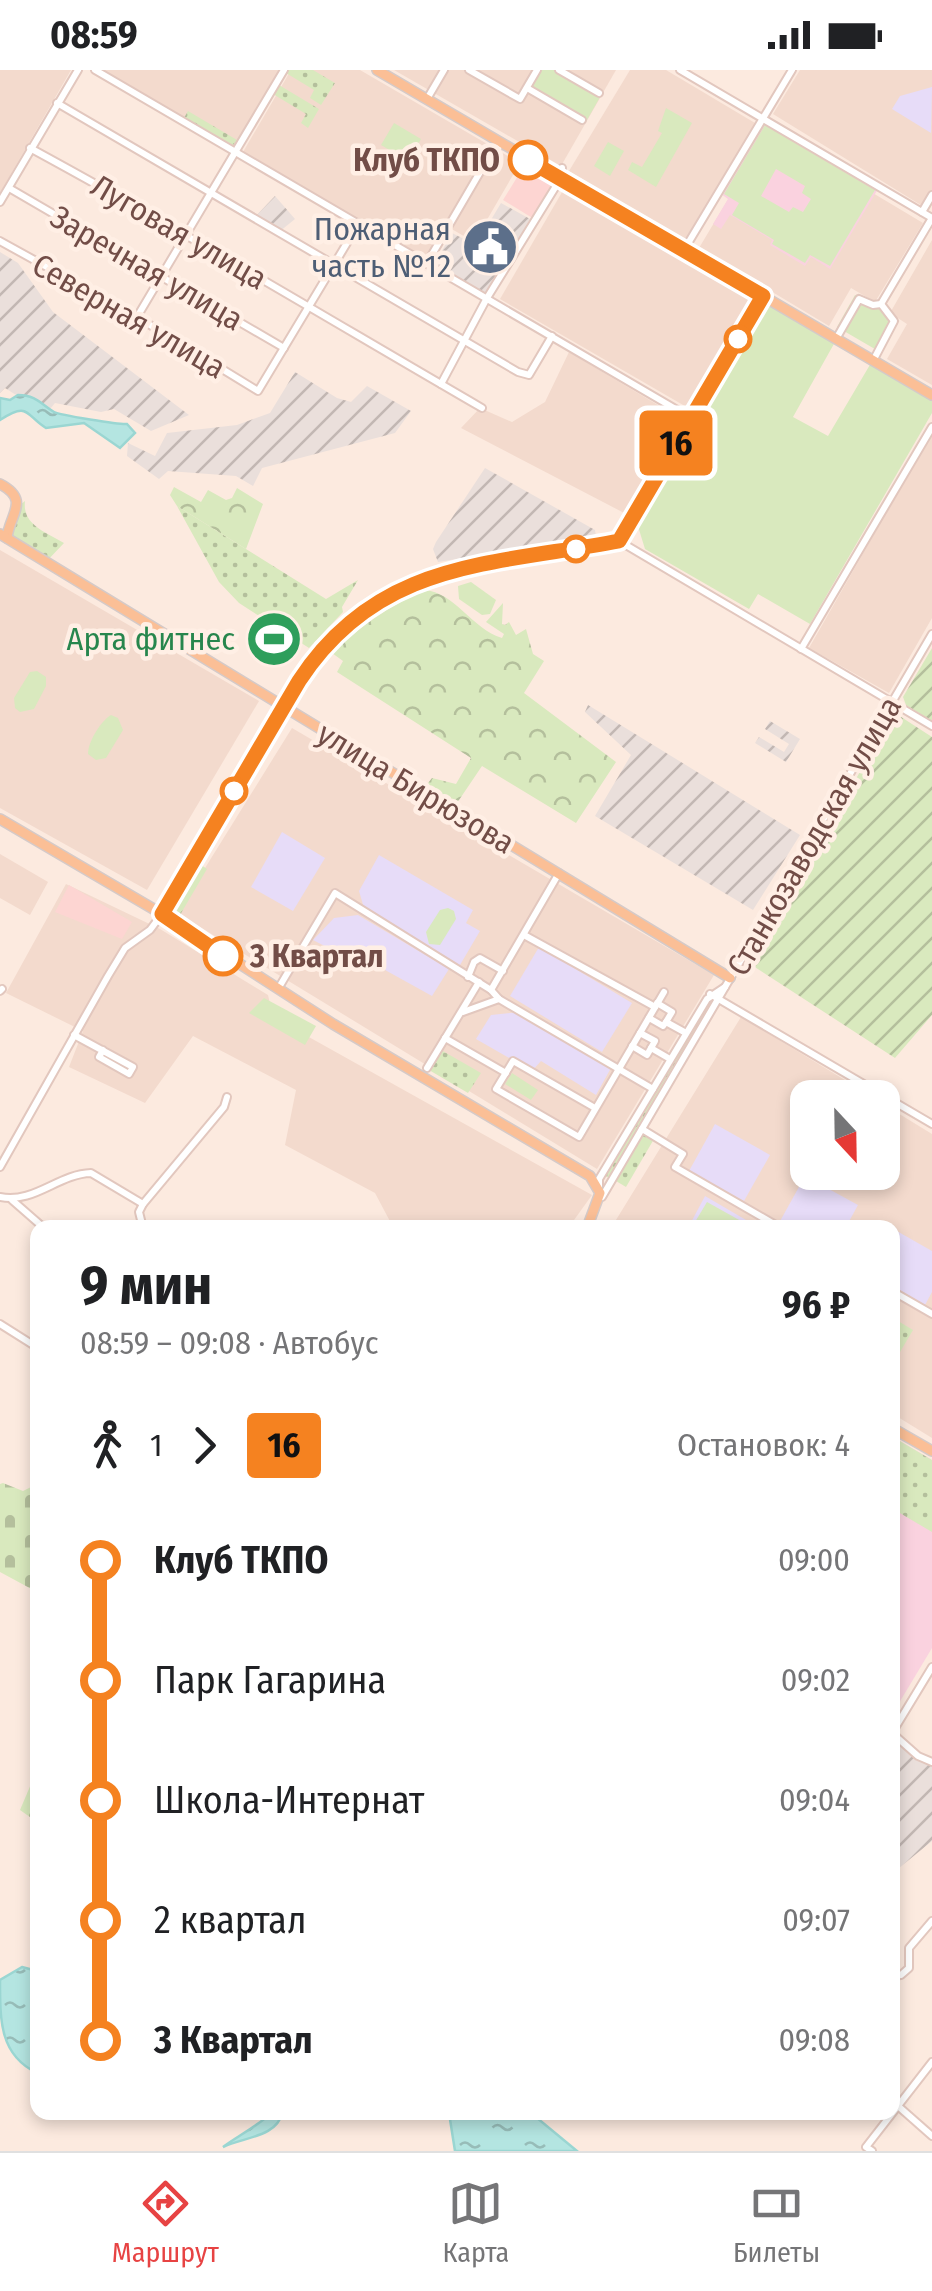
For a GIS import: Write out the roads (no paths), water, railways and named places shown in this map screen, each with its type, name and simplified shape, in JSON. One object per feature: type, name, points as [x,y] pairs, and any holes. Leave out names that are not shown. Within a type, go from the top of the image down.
[{"type":"main road","points":[[377,70],[502,144],[562,173],[684,250],[932,395]]},
{"type":"main road","points":[[0,484],[11,490],[17,504],[3,536]]},
{"type":"main road","name":"улица Бирюзова","points":[[3,536],[559,873],[728,982]]},
{"type":"main road","points":[[0,819],[590,1176],[603,1186],[590,1220]]},
{"type":"main road","points":[[900,1433],[932,1451]]},
{"type":"street","points":[[0,202],[78,70]]},
{"type":"street","points":[[95,70],[690,418]]},
{"type":"street","points":[[137,316],[284,70]]},
{"type":"street","points":[[426,99],[444,70]]},
{"type":"street","points":[[469,70],[520,99],[537,70]]},
{"type":"street","points":[[559,70],[599,93]]},
{"type":"street","points":[[680,70],[932,218],[881,304]]},
{"type":"street","points":[[684,250],[792,70]]},
{"type":"street","points":[[527,88],[582,120]]},
{"type":"street","points":[[57,103],[518,372],[529,375],[552,336]]},
{"type":"street","points":[[427,263],[483,167],[502,144]]},
{"type":"street","name":"Луговая улица","points":[[30,148],[186,232],[482,408]]},
{"type":"street","points":[[442,384],[487,298],[562,173]]},
{"type":"street","name":"Заречная улица","points":[[9,188],[284,348]]},
{"type":"street","points":[[922,212],[932,195]]},
{"type":"street","points":[[284,348],[359,223]]},
{"type":"street","name":"Северная улица","points":[[0,241],[137,316],[258,391],[284,348]]},
{"type":"street","points":[[619,541],[763,296]]},
{"type":"street","points":[[836,339],[858,299],[881,304]]},
{"type":"street","points":[[873,360],[894,321],[881,304]]},
{"type":"street","points":[[801,649],[932,427]]},
{"type":"street","points":[[0,1168],[125,948],[150,930],[162,914],[308,668],[338,632],[372,604],[402,587],[444,573],[619,541],[932,726]]},
{"type":"street","name":"Станкозаводская улица","points":[[603,1186],[602,1174],[670,1059],[728,982],[932,634]]},
{"type":"street","points":[[491,990],[559,873]]},
{"type":"street","points":[[278,990],[334,893],[479,982],[499,999],[653,1089]]},
{"type":"street","points":[[524,935],[672,1012],[663,1026],[649,1018]]},
{"type":"street","points":[[468,976],[480,958],[503,971]]},
{"type":"street","points":[[427,1068],[479,982]]},
{"type":"street","points":[[595,1108],[513,1060],[496,1089],[578,1137],[664,992]]},
{"type":"street","points":[[715,998],[932,1124]]},
{"type":"street","name":"Станкозаводская улица","points":[[603,1186],[642,1129],[715,998]]},
{"type":"street","points":[[460,1014],[499,999]]},
{"type":"street","points":[[666,1022],[686,1034]]},
{"type":"street","points":[[632,1046],[646,1055],[651,1048],[655,1041],[640,1032]]},
{"type":"street","points":[[74,1034],[103,1050],[133,1067],[129,1074],[98,1057],[103,1050]]},
{"type":"street","points":[[445,1038],[506,1073]]},
{"type":"street","points":[[651,1048],[670,1059]]},
{"type":"street","points":[[141,1220],[143,1204],[224,1107],[227,1098]]},
{"type":"street","points":[[642,1129],[683,1154],[675,1167],[767,1220]]},
{"type":"street","points":[[0,1198],[34,1195],[68,1176],[92,1173],[143,1204]]},
{"type":"street","points":[[590,1176],[602,1174]]},
{"type":"street","points":[[11,1200],[35,1220]]},
{"type":"street","points":[[900,1296],[932,1314]]},
{"type":"street","points":[[0,1324],[30,1343]]},
{"type":"street","points":[[900,1720],[932,1667]]},
{"type":"street","points":[[900,1740],[932,1762]]},
{"type":"street","points":[[900,1975],[909,1968],[909,1948],[932,1921]]},
{"type":"street","points":[[900,2104],[932,2064]]},
{"type":"street","points":[[900,2108],[932,2136]]},
{"type":"street","points":[[869,2149],[889,2120]]},
{"type":"water","points":[[18,395],[34,398],[54,412],[127,424],[135,433],[120,448],[84,423],[46,428],[22,411],[0,420],[0,398],[10,400]]},
{"type":"water","points":[[22,1967],[30,1969],[30,2069],[9,2047],[2,2023],[0,1980]]},
{"type":"water","points":[[262,2120],[279,2120],[267,2132],[223,2147]]},
{"type":"water","points":[[450,2120],[539,2120],[577,2151],[455,2151]]},
{"type":"place","name":"Клуб ТКПО","points":[[528,160]]},
{"type":"place","name":"Пожарная часть №12","points":[[490,247]]},
{"type":"place","name":"Арта фитнес","points":[[274,639]]},
{"type":"place","name":"3 Квартал","points":[[223,956]]}]
